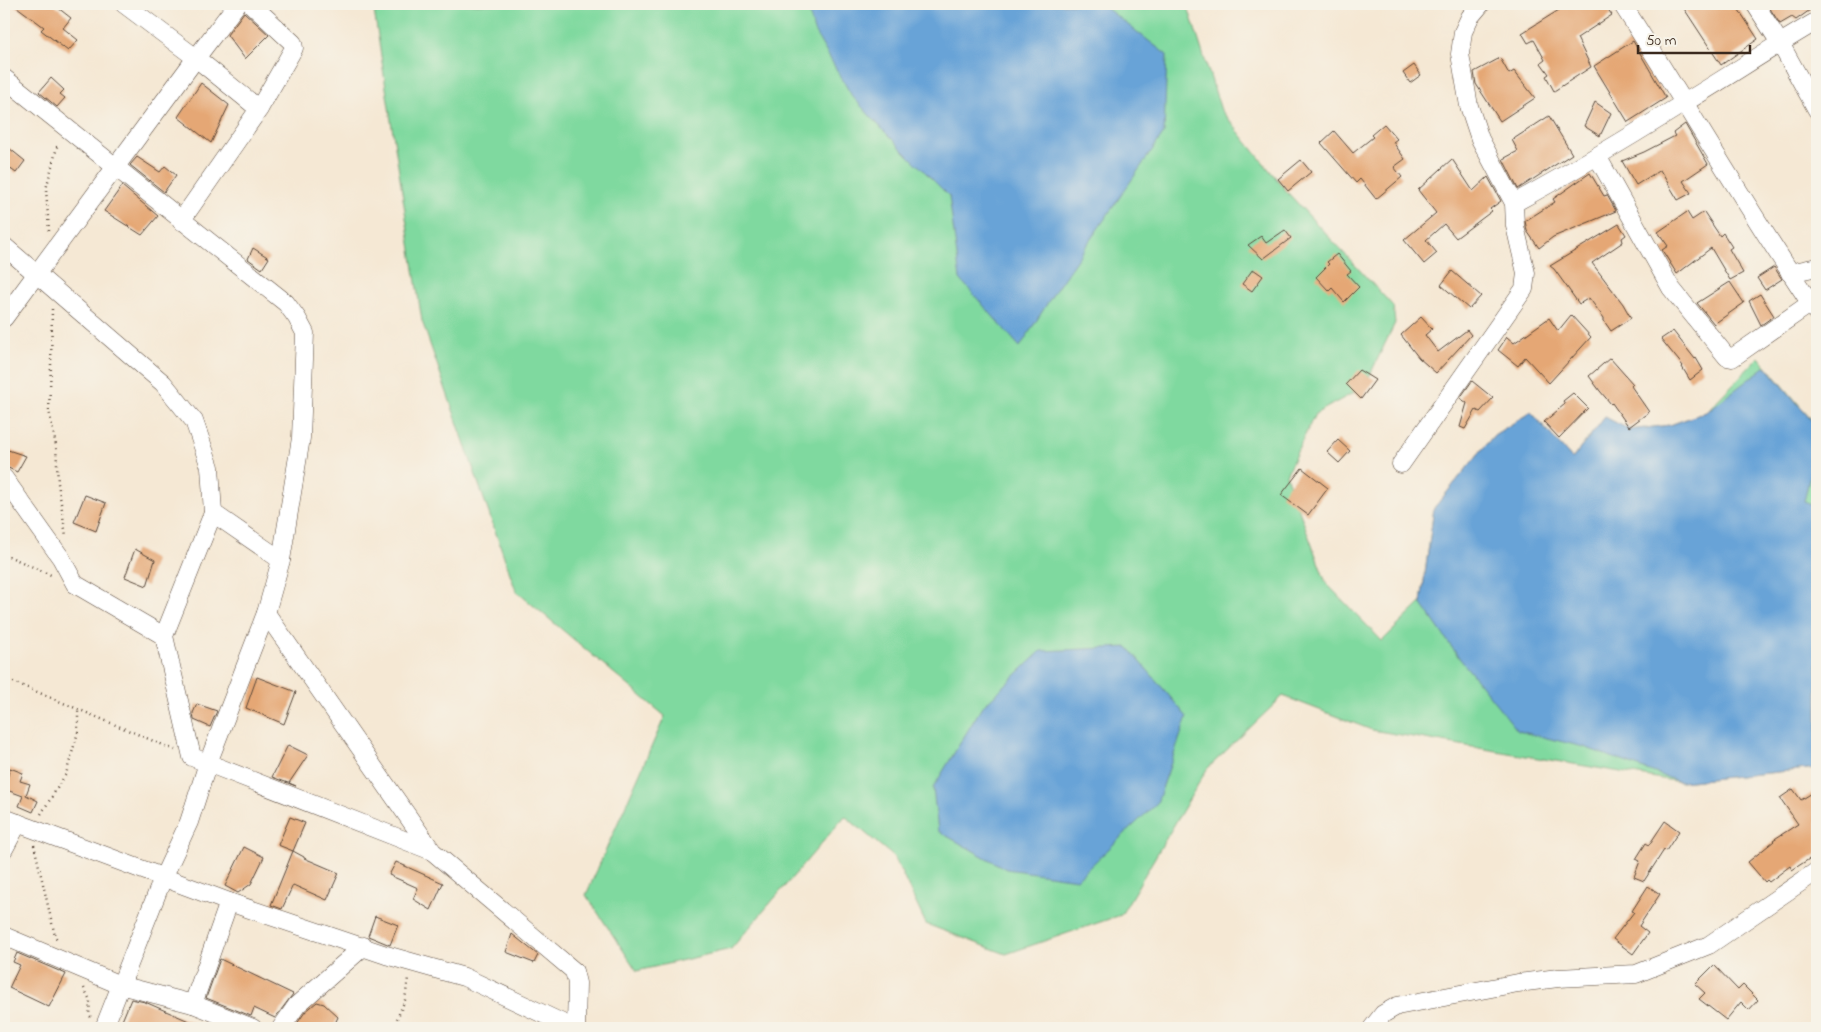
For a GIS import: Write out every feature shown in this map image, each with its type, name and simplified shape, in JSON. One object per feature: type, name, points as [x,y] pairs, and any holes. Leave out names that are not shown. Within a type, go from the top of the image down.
[{"type":"street","points":[[124,4],[196,58],[259,109]]},
{"type":"street","points":[[4,318],[237,4]]},
{"type":"street","points":[[181,221],[259,109],[294,48],[293,43],[251,4]]},
{"type":"street","points":[[1401,464],[1524,290],[1526,273],[1515,226],[1514,203],[1480,139],[1469,106],[1460,54],[1463,32],[1470,17],[1481,4]]},
{"type":"street","points":[[1597,156],[1671,288],[1727,357],[1732,358],[1814,308],[1790,273],[1622,4]]},
{"type":"street","points":[[1755,4],[1780,42],[1817,110]]},
{"type":"street","points":[[1514,203],[1597,156],[1817,21]]},
{"type":"street","points":[[4,78],[286,304],[297,318],[305,333],[301,438],[281,560],[266,613],[200,760],[189,822],[163,878],[105,1027]]},
{"type":"street","points":[[4,246],[163,383],[194,421],[210,467],[213,513],[164,636],[200,760]]},
{"type":"street","points":[[1790,273],[1817,267]]},
{"type":"street","points":[[4,478],[61,558],[75,584],[164,636]]},
{"type":"street","points":[[213,513],[281,560]]},
{"type":"street","points":[[4,849],[17,823],[229,902],[406,961],[464,977],[574,1028],[578,983],[574,971],[432,851],[266,613]]},
{"type":"street","points":[[200,760],[432,851]]},
{"type":"street","points":[[1372,1028],[1383,1014],[1397,1006],[1518,983],[1558,978],[1636,974],[1654,968],[1709,946],[1817,871]]},
{"type":"street","points":[[192,1004],[229,902]]},
{"type":"street","points":[[4,936],[120,985],[192,1004],[253,1028]]},
{"type":"street","points":[[281,1028],[297,1005],[364,946]]},
{"type":"path","points":[[52,252],[46,189],[57,147],[71,132]]},
{"type":"path","points":[[51,288],[49,410],[56,446],[58,483],[67,543]]},
{"type":"path","points":[[4,554],[44,573],[75,584]]},
{"type":"path","points":[[4,678],[200,760]]},
{"type":"path","points":[[59,943],[54,936],[17,823],[45,809],[66,774],[78,732],[78,709]]},
{"type":"path","points":[[393,1028],[405,1000],[409,982],[406,961]]},
{"type":"path","points":[[72,965],[90,1000],[89,1015],[105,1027]]},
{"type":"green space","points":[[373,4],[1187,4],[1221,110],[1288,193],[1393,306],[1395,323],[1364,387],[1315,414],[1286,475],[1326,583],[1382,641],[1421,603],[1434,508],[1494,435],[1531,412],[1572,459],[1605,417],[1630,430],[1670,425],[1706,412],[1759,357],[1817,426],[1817,768],[1680,782],[1372,730],[1283,696],[1207,769],[1121,915],[1006,954],[926,924],[894,857],[845,816],[731,949],[637,971],[586,895],[665,716],[516,591],[422,321]]},
{"type":"water","points":[[807,4],[1101,4],[1167,55],[1164,133],[1055,291],[1020,347],[960,279],[949,196],[852,96],[814,31]]},
{"type":"water","points":[[1766,366],[1817,427],[1817,443],[1804,502],[1817,508],[1817,768],[1680,782],[1584,747],[1518,731],[1460,659],[1421,603],[1434,508],[1494,435],[1531,412],[1572,459],[1605,417],[1630,430],[1670,425],[1706,412]]},
{"type":"water","points":[[1128,647],[1187,717],[1157,803],[1077,879],[1006,869],[938,831],[933,788],[982,707],[1041,651]]},
{"type":"building","points":[[13,4],[53,4],[71,18],[63,28],[78,40],[68,51],[41,30],[44,27]]},
{"type":"building","points":[[1555,4],[1604,4],[1612,15],[1577,38],[1591,67],[1554,91],[1546,76],[1549,74],[1541,63],[1545,60],[1534,40],[1528,43],[1522,33],[1559,10]]},
{"type":"building","points":[[1681,4],[1735,4],[1758,39],[1721,65]]},
{"type":"building","points":[[1767,4],[1817,5],[1796,20],[1792,17],[1780,24]]},
{"type":"building","points":[[244,12],[269,35],[245,59],[227,35]]},
{"type":"building","points":[[1633,41],[1666,98],[1628,122],[1594,66]]},
{"type":"building","points":[[1500,58],[1509,74],[1514,71],[1535,98],[1500,121],[1476,84],[1474,72]]},
{"type":"building","points":[[1414,65],[1421,75],[1410,83],[1403,73]]},
{"type":"building","points":[[51,78],[64,90],[60,94],[65,98],[57,107],[39,92]]},
{"type":"building","points":[[201,83],[229,105],[211,143],[178,117]]},
{"type":"building","points":[[1595,102],[1611,113],[1600,136],[1584,126]]},
{"type":"building","points":[[1549,116],[1572,154],[1518,189],[1503,159],[1518,151],[1512,140]]},
{"type":"building","points":[[1384,124],[1397,139],[1393,142],[1405,159],[1394,167],[1402,177],[1376,199],[1360,179],[1356,183],[1321,143],[1334,131],[1353,153],[1373,137],[1371,135]]},
{"type":"building","points":[[1685,124],[1708,164],[1683,181],[1691,193],[1678,200],[1660,170],[1636,185],[1622,161],[1675,136],[1673,133]]},
{"type":"building","points":[[4,144],[25,161],[16,173],[4,164]]},
{"type":"building","points":[[137,157],[160,172],[165,166],[176,175],[164,192],[130,165]]},
{"type":"building","points":[[1452,159],[1473,191],[1488,177],[1501,201],[1490,209],[1492,211],[1456,238],[1444,224],[1426,240],[1437,253],[1424,264],[1404,240],[1436,213],[1418,190]]},
{"type":"building","points":[[1301,160],[1311,172],[1288,191],[1278,179]]},
{"type":"building","points":[[1590,173],[1604,196],[1607,195],[1616,211],[1553,237],[1539,248],[1527,231],[1525,221],[1555,202],[1553,199]]},
{"type":"building","points":[[122,186],[158,216],[142,235],[104,211]]},
{"type":"building","points":[[1687,212],[1692,220],[1704,212],[1720,236],[1723,233],[1732,247],[1729,249],[1743,273],[1730,280],[1711,248],[1677,274],[1662,250],[1668,246],[1658,232]]},
{"type":"building","points":[[1619,224],[1626,235],[1622,238],[1623,242],[1592,263],[1623,304],[1631,318],[1611,331],[1589,298],[1579,304],[1550,266]]},
{"type":"building","points":[[1285,230],[1291,238],[1263,259],[1248,245],[1261,236],[1266,243]]},
{"type":"building","points":[[253,248],[269,258],[262,269],[248,259]]},
{"type":"building","points":[[1337,254],[1351,271],[1347,274],[1359,287],[1344,302],[1332,288],[1329,291],[1316,277],[1329,264],[1327,262]]},
{"type":"building","points":[[1774,267],[1782,279],[1765,290],[1757,278]]},
{"type":"building","points":[[1253,269],[1263,276],[1252,291],[1242,284]]},
{"type":"building","points":[[1452,271],[1481,296],[1469,309],[1441,285]]},
{"type":"building","points":[[1730,282],[1744,303],[1714,324],[1697,303]]},
{"type":"building","points":[[1760,294],[1774,316],[1761,325],[1749,301]]},
{"type":"building","points":[[1571,315],[1591,337],[1549,383],[1525,357],[1518,366],[1498,350],[1507,337],[1514,343],[1549,318],[1558,331]]},
{"type":"building","points":[[1421,317],[1432,329],[1425,335],[1438,352],[1467,330],[1471,335],[1436,373],[1419,358],[1401,335]]},
{"type":"building","points":[[1673,331],[1696,358],[1703,370],[1690,380],[1683,366],[1661,339]]},
{"type":"building","points":[[1610,358],[1633,384],[1631,386],[1649,412],[1629,427],[1589,376]]},
{"type":"building","points":[[1359,370],[1375,380],[1361,399],[1346,384]]},
{"type":"building","points":[[1472,381],[1493,398],[1480,412],[1476,410],[1465,429],[1460,427],[1467,403],[1460,398]]},
{"type":"building","points":[[1573,393],[1588,408],[1559,438],[1544,422],[1565,404],[1563,401]]},
{"type":"building","points":[[1338,440],[1350,451],[1339,463],[1327,452]]},
{"type":"building","points":[[8,450],[26,456],[17,472],[4,466]]},
{"type":"building","points":[[1302,468],[1328,488],[1308,515],[1281,495]]},
{"type":"building","points":[[85,495],[106,503],[96,531],[74,522]]},
{"type":"building","points":[[135,549],[155,560],[147,586],[125,577]]},
{"type":"building","points":[[257,677],[296,692],[284,724],[246,708]]},
{"type":"building","points":[[197,704],[217,711],[210,727],[194,720],[193,713]]},
{"type":"building","points":[[288,745],[308,755],[289,783],[296,786],[272,777]]},
{"type":"building","points":[[10,768],[23,773],[20,781],[30,784],[26,795],[38,801],[33,812],[19,806],[23,796],[4,789]]},
{"type":"building","points":[[1793,789],[1801,800],[1817,790],[1817,854],[1792,870],[1790,866],[1769,882],[1767,880],[1765,882],[1748,862],[1773,840],[1798,824],[1780,798]]},
{"type":"building","points":[[290,817],[305,823],[293,851],[278,845]]},
{"type":"building","points":[[1665,821],[1679,831],[1644,881],[1634,877],[1640,861],[1636,859],[1646,843],[1649,845]]},
{"type":"building","points":[[244,847],[264,857],[251,884],[238,893],[225,886]]},
{"type":"building","points":[[293,851],[304,858],[339,873],[327,900],[293,885],[282,909],[271,905]]},
{"type":"building","points":[[396,862],[443,883],[431,910],[413,899],[418,888],[389,875]]},
{"type":"building","points":[[1648,886],[1660,894],[1639,926],[1648,933],[1633,954],[1613,939],[1634,912],[1632,911]]},
{"type":"building","points":[[375,916],[398,925],[390,945],[368,936]]},
{"type":"building","points":[[512,934],[538,955],[534,963],[506,952]]},
{"type":"building","points":[[17,953],[66,974],[49,1007],[9,988],[20,965],[13,962]]},
{"type":"building","points":[[220,959],[293,994],[275,1018],[254,1008],[251,1016],[206,998]]},
{"type":"building","points":[[1714,965],[1738,990],[1743,985],[1758,1000],[1749,1010],[1741,1002],[1726,1020],[1699,999],[1705,993],[1695,984]]},
{"type":"building","points":[[131,999],[145,1002],[205,1028],[119,1028]]},
{"type":"building","points":[[317,1002],[324,1004],[338,1017],[333,1028],[294,1028],[305,1012]]}]
